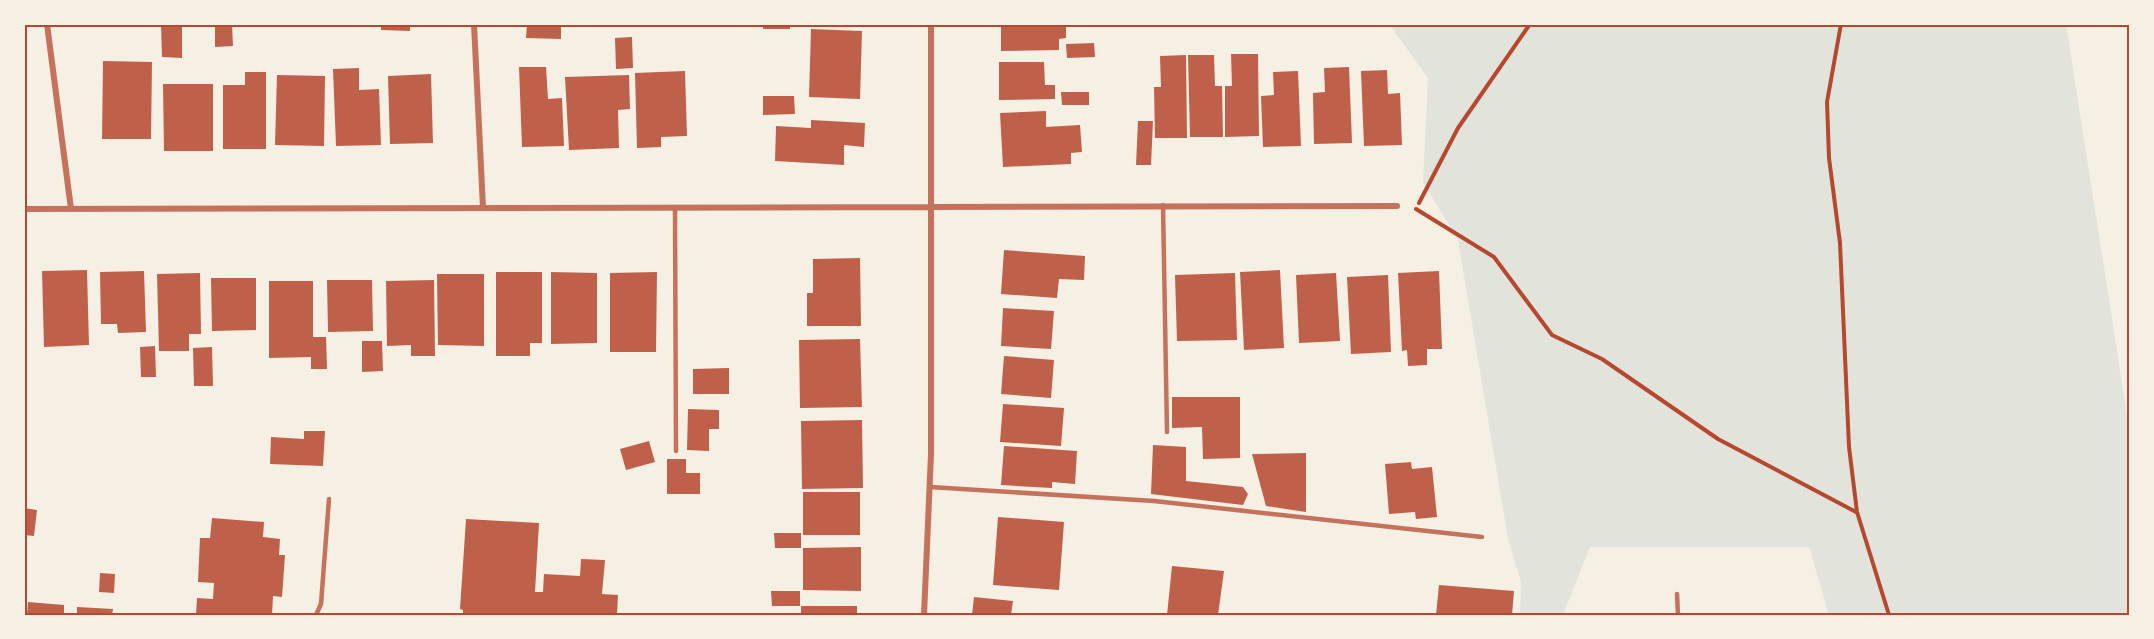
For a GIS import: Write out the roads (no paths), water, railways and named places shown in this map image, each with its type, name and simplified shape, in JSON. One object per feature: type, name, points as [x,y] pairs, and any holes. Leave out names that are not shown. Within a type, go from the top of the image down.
[{"type":"street","points":[[47,24],[71,209]]},
{"type":"street","points":[[474,24],[483,208]]},
{"type":"street","points":[[924,615],[930,487],[933,207],[931,24]]},
{"type":"street","points":[[24,209],[1397,206]]},
{"type":"lane","points":[[1163,205],[1167,432]]},
{"type":"lane","points":[[675,207],[676,451]]},
{"type":"lane","points":[[930,487],[1154,501],[1482,537]]},
{"type":"lane","points":[[316,615],[321,604],[329,499]]},
{"type":"lane","points":[[1677,594],[1678,615]]}]
